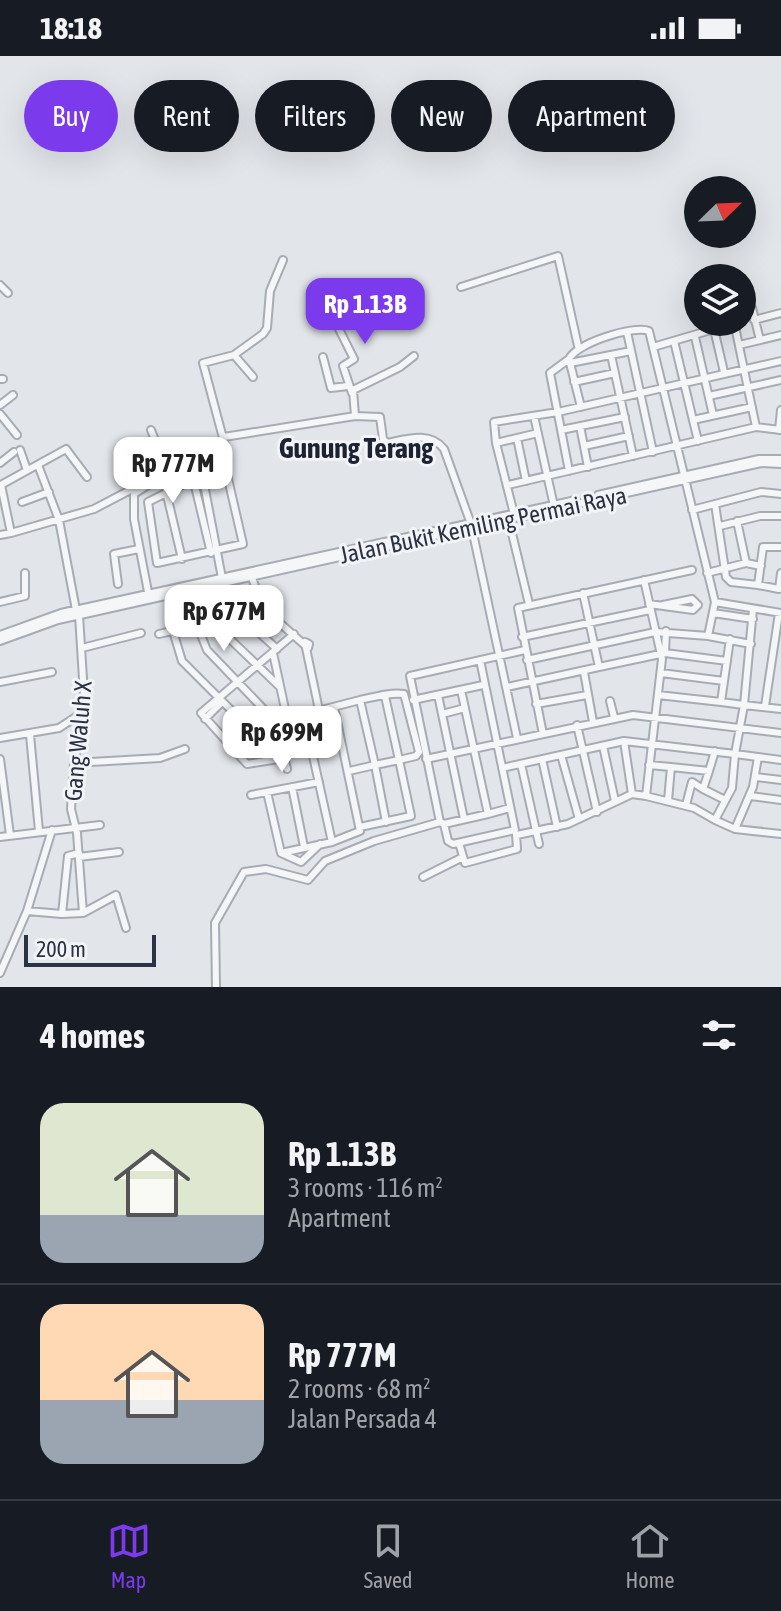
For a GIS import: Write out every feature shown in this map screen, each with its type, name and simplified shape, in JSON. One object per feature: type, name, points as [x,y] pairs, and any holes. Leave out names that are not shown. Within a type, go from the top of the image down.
[{"type":"street","points":[[461,287],[558,256],[578,346],[570,361],[581,407]]},
{"type":"street","points":[[149,598],[132,503],[135,492],[167,473],[226,454],[224,437],[202,368],[209,359],[234,355],[267,328],[270,291],[283,260]]},
{"type":"street","points":[[0,285],[8,293]]},
{"type":"street","points":[[341,303],[338,327],[354,359],[343,366],[355,416]]},
{"type":"street","points":[[756,319],[781,313]]},
{"type":"street","points":[[756,327],[760,340]]},
{"type":"street","points":[[578,346],[647,329],[715,602],[708,636]]},
{"type":"street","points":[[653,347],[714,329],[724,372]]},
{"type":"street","points":[[627,332],[653,452]]},
{"type":"street","points":[[739,345],[781,335]]},
{"type":"street","points":[[737,336],[756,427]]},
{"type":"street","points":[[695,337],[713,415]]},
{"type":"street","points":[[674,341],[698,441]]},
{"type":"street","points":[[569,471],[550,373],[570,361],[631,351]]},
{"type":"street","points":[[234,355],[253,377]]},
{"type":"street","points":[[611,355],[633,456]]},
{"type":"street","points":[[323,357],[331,388],[350,389],[400,367],[414,356]]},
{"type":"street","points":[[514,514],[496,443],[494,422],[558,412],[781,361]]},
{"type":"street","points":[[574,382],[615,373]]},
{"type":"street","points":[[709,396],[781,381]]},
{"type":"street","points":[[0,405],[13,395]]},
{"type":"street","points":[[693,420],[752,407]]},
{"type":"street","points":[[508,485],[756,427],[780,430],[781,410]]},
{"type":"street","points":[[0,414],[17,435]]},
{"type":"street","points":[[224,437],[321,419],[355,416],[380,417],[383,439],[387,443],[405,438],[438,440],[457,480],[472,526],[517,738]]},
{"type":"street","points":[[534,416],[554,507]]},
{"type":"street","points":[[561,430],[625,417]]},
{"type":"street","points":[[580,426],[588,467]]},
{"type":"street","points":[[0,535],[94,509],[166,471],[151,430]]},
{"type":"street","points":[[496,443],[538,433]]},
{"type":"street","points":[[584,446],[629,436]]},
{"type":"street","points":[[517,438],[526,481]]},
{"type":"street","points":[[11,533],[0,488],[66,449],[87,477]]},
{"type":"street","points":[[0,463],[17,451],[27,470]]},
{"type":"street","name":"Jalan Bukit Kemiling Permai Raya","points":[[0,638],[77,612],[472,526],[514,514],[761,463],[781,462]]},
{"type":"street","name":"Gang Waluh X","points":[[38,465],[59,520],[82,648],[85,711],[74,763],[74,826],[83,913]]},
{"type":"street","points":[[229,472],[243,544],[157,563],[147,504],[166,491],[194,482],[229,472]]},
{"type":"street","points":[[203,479],[214,552],[222,578]]},
{"type":"street","points":[[194,482],[207,515]]},
{"type":"street","points":[[166,491],[182,559]]},
{"type":"street","points":[[22,502],[49,492]]},
{"type":"street","points":[[692,510],[761,492],[781,494]]},
{"type":"street","points":[[715,504],[725,568],[731,582],[780,589],[781,573]]},
{"type":"street","name":"Jalan Bukit Kemiling Permai Raya","points":[[472,526],[509,521],[554,507]]},
{"type":"street","points":[[720,526],[779,516],[781,525]]},
{"type":"street","points":[[509,521],[529,604]]},
{"type":"street","points":[[737,521],[746,563]]},
{"type":"street","points":[[758,585],[764,546],[781,547]]},
{"type":"street","points":[[118,584],[114,554],[139,549]]},
{"type":"street","points":[[707,573],[746,563],[761,566]]},
{"type":"street","points":[[543,734],[518,608],[692,570]]},
{"type":"street","points":[[0,601],[25,596],[25,573]]},
{"type":"street","points":[[251,574],[263,608],[305,645],[319,710]]},
{"type":"street","name":"Jalan Bukit Kemiling Permai Raya","points":[[149,598],[222,578],[251,574]]},
{"type":"street","points":[[644,580],[663,654]]},
{"type":"street","points":[[583,593],[599,667]]},
{"type":"street","points":[[522,637],[649,607],[692,599],[698,605],[695,610],[663,605]]},
{"type":"street","points":[[715,602],[780,613],[765,706]]},
{"type":"street","points":[[715,820],[732,788],[753,609]]},
{"type":"street","points":[[713,613],[753,619]]},
{"type":"street","points":[[159,634],[220,620],[245,616],[275,651],[286,707],[275,721],[254,734],[182,661],[173,631]]},
{"type":"street","points":[[220,620],[232,641],[280,687]]},
{"type":"street","points":[[197,625],[207,650],[275,721],[287,769]]},
{"type":"street","points":[[646,796],[666,631]]},
{"type":"street","points":[[527,660],[666,631],[751,644]]},
{"type":"street","points":[[82,648],[141,633]]},
{"type":"street","points":[[285,758],[247,764],[205,719],[220,699],[294,634]]},
{"type":"street","points":[[721,702],[730,639]]},
{"type":"street","points":[[525,650],[412,674],[413,700],[449,843],[557,827],[632,794],[686,805],[735,829],[781,834]]},
{"type":"street","points":[[507,687],[663,654],[727,661]]},
{"type":"street","points":[[459,843],[465,863],[517,849],[480,660]]},
{"type":"street","points":[[0,682],[52,672]]},
{"type":"street","points":[[584,672],[593,722]]},
{"type":"street","points":[[661,673],[724,681]]},
{"type":"street","points":[[413,700],[483,685]]},
{"type":"street","points":[[461,690],[488,814]]},
{"type":"street","points":[[438,695],[464,819]]},
{"type":"street","points":[[536,704],[587,695]]},
{"type":"street","points":[[658,695],[781,709]]},
{"type":"street","points":[[360,827],[411,816],[385,696]]},
{"type":"street","points":[[332,842],[305,720],[319,710],[360,700],[406,696],[418,755],[349,771]]},
{"type":"street","points":[[360,700],[386,822]]},
{"type":"street","points":[[610,701],[614,717]]},
{"type":"street","points":[[281,853],[357,834],[360,827],[334,707]]},
{"type":"street","points":[[442,714],[465,708]]},
{"type":"street","points":[[0,738],[59,728],[85,711]]},
{"type":"street","points":[[426,759],[614,717],[655,717],[781,733]]},
{"type":"street","points":[[577,725],[597,812]]},
{"type":"street","points":[[30,735],[39,831]]},
{"type":"street","points":[[502,768],[624,741],[781,760]]},
{"type":"street","points":[[624,741],[632,794]]},
{"type":"street","points":[[603,746],[615,801]]},
{"type":"street","points":[[74,763],[160,758],[185,749]]},
{"type":"street","points":[[703,789],[715,751]]},
{"type":"street","points":[[561,755],[579,819]]},
{"type":"street","points":[[735,829],[750,796],[758,757]]},
{"type":"street","points":[[0,759],[10,835]]},
{"type":"street","points":[[542,759],[557,827]]},
{"type":"street","points":[[521,764],[539,844]]},
{"type":"street","points":[[649,765],[709,771]]},
{"type":"street","points":[[668,801],[671,767]]},
{"type":"street","points":[[686,805],[692,769]]},
{"type":"street","points":[[756,777],[781,780]]},
{"type":"street","points":[[251,795],[319,782]]},
{"type":"street","points":[[692,782],[725,800]]},
{"type":"street","points":[[292,787],[304,847]]},
{"type":"street","points":[[267,792],[281,853]]},
{"type":"street","points":[[750,796],[781,800]]},
{"type":"street","points":[[216,987],[215,923],[244,872],[266,869],[308,880],[325,861],[374,841],[510,808]]},
{"type":"street","points":[[0,837],[100,825]]},
{"type":"street","points":[[0,973],[27,911],[52,830]]},
{"type":"street","points":[[281,853],[301,862],[320,844]]},
{"type":"street","points":[[62,914],[68,856],[119,852]]},
{"type":"street","points":[[423,877],[461,858]]},
{"type":"street","points":[[27,911],[83,913],[116,895],[126,928]]},
{"type":"district","name":"Gunung Terang","points":[[356,448]]}]
